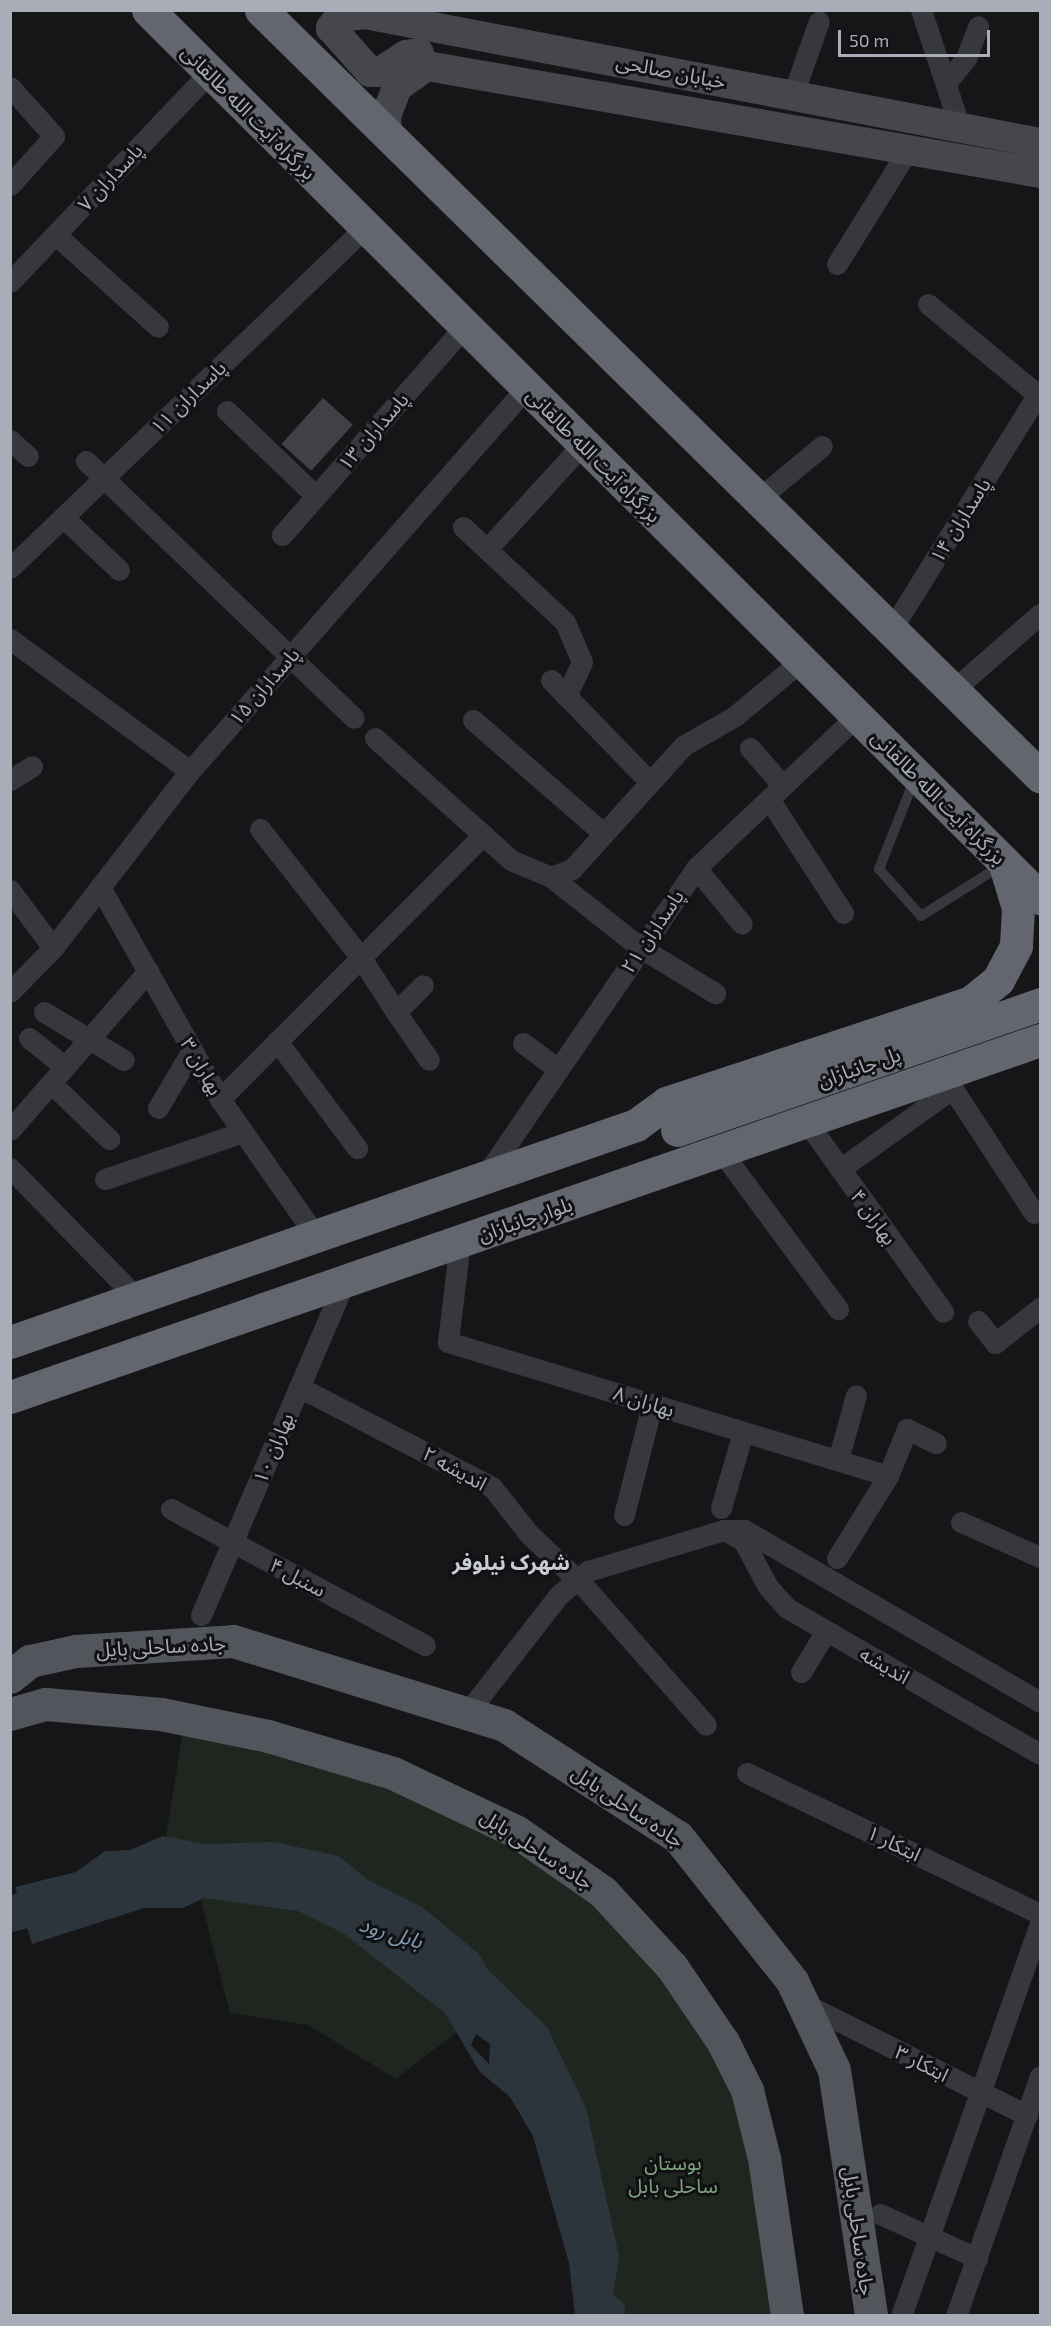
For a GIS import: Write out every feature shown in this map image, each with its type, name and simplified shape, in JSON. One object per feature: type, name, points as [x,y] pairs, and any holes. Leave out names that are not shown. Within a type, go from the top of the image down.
[{"type":"highway","name":"بزرگراه آیت الله طالقانی","points":[[148,10],[1041,898]]},
{"type":"highway","points":[[261,10],[1041,776]]},
{"type":"highway","points":[[10,1342],[636,1125],[666,1103],[971,1002],[1025,962],[1005,863]]},
{"type":"highway","name":"پل جانبازان","points":[[676,1130],[1041,1004]]},
{"type":"highway","name":"بلوار جانبازان","points":[[10,1397],[806,1121],[948,1081],[1041,1040]]},
{"type":"main road","name":"خیابان صالحی","points":[[355,12],[1041,143]]},
{"type":"main road","points":[[355,12],[339,17],[331,28],[370,72],[380,72],[412,53],[472,74]]},
{"type":"main road","name":"خیابان صالحی","points":[[387,134],[392,96],[413,72],[427,66],[1041,173]]},
{"type":"main road","points":[[636,1125],[676,1130]]},
{"type":"main road","name":"جاده ساحلی بایل","points":[[10,1677],[30,1661],[76,1651],[233,1641],[467,1713],[519,1734],[678,1837],[792,1981],[834,2070],[871,2316]]},
{"type":"main road","name":"جاده ساحلی بابل","points":[[10,1714],[46,1704],[161,1714],[268,1736],[393,1773],[517,1832],[603,1892],[672,1967],[723,2042],[747,2090],[764,2158],[787,2316]]},
{"type":"street","points":[[921,10],[960,127]]},
{"type":"street","points":[[793,94],[819,21]]},
{"type":"street","points":[[946,83],[966,58],[978,26]]},
{"type":"street","name":"پاسداران ۷","points":[[10,282],[210,72]]},
{"type":"street","points":[[10,87],[54,136],[10,185]]},
{"type":"street","points":[[837,264],[908,150]]},
{"type":"street","name":"پاسداران ١١","points":[[10,568],[364,226]]},
{"type":"street","points":[[56,234],[158,327]]},
{"type":"street","points":[[928,304],[1037,405]]},
{"type":"street","name":"پاسداران ۱۳","points":[[282,535],[465,326]]},
{"type":"street","name":"پاسداران ۱۵","points":[[10,992],[52,948],[190,771],[526,387]]},
{"type":"street","name":"پاسداران ۱۴","points":[[891,630],[1037,405]]},
{"type":"street","points":[[227,411],[316,496]]},
{"type":"street","points":[[10,440],[28,456]]},
{"type":"street","points":[[487,549],[583,444]]},
{"type":"street","points":[[758,499],[822,446]]},
{"type":"street","points":[[86,461],[288,659],[354,718]]},
{"type":"street","points":[[63,517],[119,570]]},
{"type":"street","points":[[463,527],[565,622],[582,662],[566,696]]},
{"type":"street","points":[[953,690],[1041,614]]},
{"type":"street","points":[[10,639],[190,771]]},
{"type":"street","points":[[551,877],[572,869],[602,832],[683,746],[735,716],[801,661]]},
{"type":"street","points":[[551,680],[650,782]]},
{"type":"street","name":"پاسداران ۲۱","points":[[484,1178],[696,868],[857,716]]},
{"type":"street","points":[[473,720],[602,832]]},
{"type":"street","points":[[375,738],[511,860],[551,877],[641,948],[715,993]]},
{"type":"street","points":[[750,748],[843,913]]},
{"type":"street","points":[[10,780],[32,766]]},
{"type":"street","points":[[260,829],[361,957],[429,1060]]},
{"type":"street","points":[[220,1099],[483,835]]},
{"type":"street","points":[[696,868],[742,924]]},
{"type":"street","name":"بهاران ۳","points":[[100,888],[220,1099],[316,1236]]},
{"type":"street","points":[[10,890],[52,948]]},
{"type":"street","points":[[10,1130],[148,971]]},
{"type":"street","points":[[396,1012],[423,985]]},
{"type":"street","points":[[44,1012],[124,1060]]},
{"type":"street","points":[[29,1038],[109,1139]]},
{"type":"street","points":[[277,1041],[357,1148]]},
{"type":"street","points":[[523,1043],[558,1069]]},
{"type":"street","points":[[158,1108],[192,1050]]},
{"type":"street","points":[[840,1170],[948,1081],[1034,1213]]},
{"type":"street","name":"بهاران ۴","points":[[806,1121],[943,1312]]},
{"type":"street","points":[[105,1179],[243,1132]]},
{"type":"street","points":[[721,1151],[838,1309]]},
{"type":"street","points":[[10,1168],[137,1298]]},
{"type":"street","name":"بهاران ۸","points":[[460,1241],[448,1342],[888,1476]]},
{"type":"street","name":"بهاران ۱۰","points":[[201,1615],[345,1281]]},
{"type":"street","points":[[978,1321],[995,1342],[1041,1308]]},
{"type":"street","name":"اندیشه ۲","points":[[299,1387],[492,1487],[529,1534],[580,1582],[706,1725]]},
{"type":"street","points":[[838,1460],[856,1395]]},
{"type":"street","points":[[624,1515],[652,1404]]},
{"type":"street","points":[[837,1558],[888,1476],[907,1429],[936,1443]]},
{"type":"street","points":[[721,1508],[743,1432]]},
{"type":"street","name":"سنبل ۴","points":[[171,1509],[425,1645]]},
{"type":"street","points":[[961,1522],[1041,1557]]},
{"type":"street","points":[[467,1713],[580,1582],[600,1564],[724,1530],[1041,1702]]},
{"type":"street","name":"اندیشه","points":[[753,1545],[780,1602],[1041,1755]]},
{"type":"street","points":[[801,1672],[826,1631]]},
{"type":"street","name":"ابتکار ۱","points":[[747,1773],[1041,1914]]},
{"type":"street","points":[[901,2316],[1041,1924]]},
{"type":"street","name":"ابتکار ۳","points":[[818,2010],[1027,2115]]},
{"type":"street","points":[[956,2316],[1041,2076]]},
{"type":"street","points":[[879,2214],[977,2258]]},
{"type":"lane","points":[[916,775],[879,869],[921,916],[1005,863]]},
{"type":"green space","name":"بوستان ساحلی بابل","points":[[185,1718],[268,1736],[544,1849],[723,2042],[787,2315],[607,2315],[485,2010],[396,2079],[308,2025],[230,2013],[195,1877],[160,1874]]},
{"type":"water","points":[[163,1836],[206,1844],[274,1842],[339,1856],[368,1880],[422,1907],[478,1953],[489,1971],[547,2027],[586,2108],[619,2256],[613,2294],[625,2305],[625,2315],[575,2315],[569,2263],[533,2136],[510,2097],[480,2072],[445,2013],[343,1933],[298,1911],[204,1898],[183,1908],[144,1908],[32,1944],[15,1887],[76,1872],[105,1851],[130,1850]],"holes":[[[476,2034],[490,2044],[489,2064],[471,2045]]]},
{"type":"building","points":[[323,398],[353,425],[311,471],[282,444]]},
{"type":"waterway","name":"بابل رود","points":[[10,1914],[68,1899]]},
{"type":"district","name":"شهرک نیلوفر","points":[[511,1562]]}]
